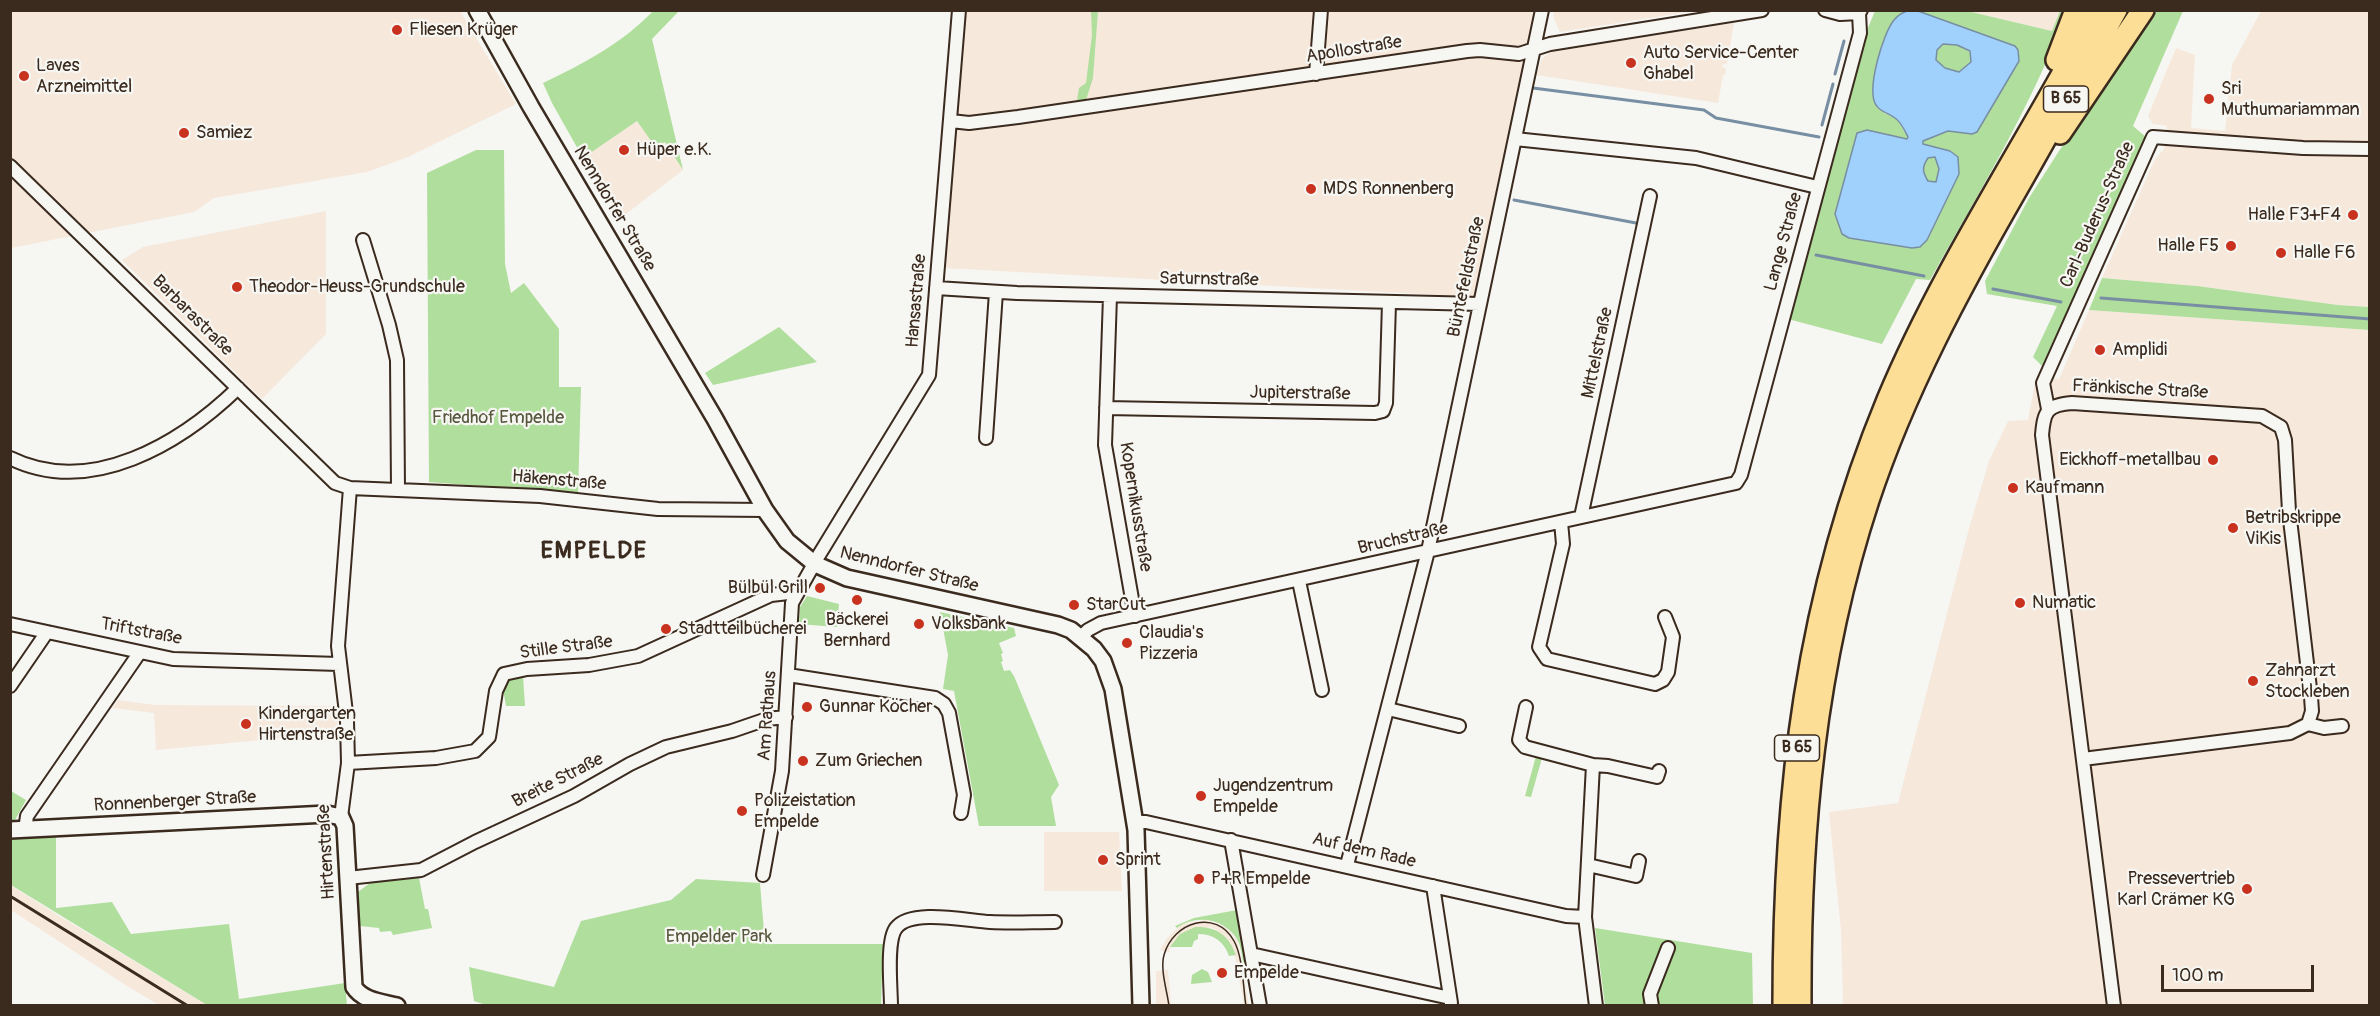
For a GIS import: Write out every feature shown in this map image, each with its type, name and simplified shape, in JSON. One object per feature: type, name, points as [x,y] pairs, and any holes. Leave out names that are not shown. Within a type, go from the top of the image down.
[{"type":"highway","points":[[2022,143],[2069,33],[2076,10]]},
{"type":"highway","name":"B 65","points":[[1784,1005],[1787,856],[1795,764],[1814,643],[1852,497],[1888,399],[1937,297],[2098,10]]},
{"type":"highway","name":"B 65","points":[[1800,1005],[1803,857],[1810,766],[1818,705],[1842,592],[1868,499],[1920,371],[1982,248],[2116,10]]},
{"type":"highway","points":[[2017,187],[2070,120],[2143,10]]},
{"type":"street","name":"Nenndorfer Straße","points":[[477,10],[537,117],[715,418],[765,510],[787,541],[815,564],[847,578],[1058,625],[1082,637],[1094,648],[1109,674],[1135,822],[1141,1005]]},
{"type":"street","name":"Hansastraße","points":[[815,564],[929,375],[959,10]]},
{"type":"street","points":[[1316,74],[1321,10]]},
{"type":"street","name":"Büntefeldstraße","points":[[1347,865],[1428,551],[1542,10]]},
{"type":"street","name":"Apollostraße","points":[[951,121],[969,123],[1467,51],[1519,54],[1550,44],[1762,10]]},
{"type":"street","points":[[1826,10],[1840,14],[1860,12]]},
{"type":"street","name":"Lange Straße","points":[[1736,483],[1741,475],[1860,33],[1860,12]]},
{"type":"street","name":"Carl-Buderus-Straße","points":[[2048,409],[2043,382],[2153,137],[2303,148],[2370,149]]},
{"type":"street","points":[[1515,139],[1696,158],[1817,187]]},
{"type":"street","name":"Barbarastraße","points":[[10,166],[335,483],[350,488]]},
{"type":"street","name":"Mittelstraße","points":[[1581,517],[1650,196]]},
{"type":"street","points":[[363,240],[392,334],[397,360],[398,490]]},
{"type":"street","name":"Saturnstraße","points":[[936,288],[1110,296],[1480,304]]},
{"type":"street","points":[[986,438],[996,292]]},
{"type":"street","name":"Kopernikusstraße","points":[[1110,296],[1105,445],[1135,616]]},
{"type":"street","name":"Jupiterstraße","points":[[1106,408],[1376,413],[1383,411],[1386,403],[1389,303]]},
{"type":"street","points":[[10,458],[47,471],[85,471],[113,465],[145,455],[171,441],[217,409],[238,388]]},
{"type":"street","name":"Fränkische Straße","points":[[2114,1005],[2042,435],[2043,421],[2048,409],[2056,404],[2072,403],[2262,416],[2281,427],[2285,440],[2289,511],[2311,697],[2312,711],[2308,724]]},
{"type":"street","name":"Bruchstraße","points":[[1082,637],[1088,630],[1101,623],[1736,483]]},
{"type":"street","name":"Häkenstraße","points":[[350,488],[540,496],[658,509],[765,510]]},
{"type":"street","name":"Hirtenstraße","points":[[350,488],[339,664],[348,763],[341,817],[345,826],[352,977],[360,1000],[397,1005]]},
{"type":"street","points":[[1561,522],[1563,544],[1539,647],[1547,659],[1655,684],[1663,680],[1668,672],[1673,637],[1665,617]]},
{"type":"street","name":"Am Rathaus","points":[[763,875],[782,771],[792,603],[815,564]]},
{"type":"street","points":[[1299,580],[1322,690]]},
{"type":"street","name":"Stille Straße","points":[[348,763],[436,758],[476,751],[489,737],[496,691],[504,675],[527,669],[589,665],[638,656],[771,595],[797,592]]},
{"type":"street","name":"Triftstraße","points":[[10,624],[173,659],[339,664]]},
{"type":"street","points":[[10,686],[47,632]]},
{"type":"street","points":[[18,830],[140,652]]},
{"type":"street","points":[[789,675],[935,698],[944,704],[949,713],[964,795],[961,813]]},
{"type":"street","points":[[1526,707],[1519,740],[1526,747],[1593,765],[1608,765],[1658,777],[1659,771]]},
{"type":"street","points":[[1388,709],[1459,726]]},
{"type":"street","name":"Breite Straße","points":[[348,878],[420,870],[431,866],[666,747],[732,731],[767,719],[786,717]]},
{"type":"street","points":[[2083,759],[2290,733],[2308,724],[2324,728],[2342,726]]},
{"type":"street","points":[[1593,765],[1585,917],[1596,1005]]},
{"type":"street","name":"Ronnenberger Straße","points":[[18,830],[327,814],[341,817]]},
{"type":"street","name":"Auf dem Rade","points":[[1135,822],[1146,822],[1347,865],[1566,916],[1585,917]]},
{"type":"street","points":[[1232,840],[1260,1005]]},
{"type":"street","points":[[1588,865],[1636,876],[1639,861]]},
{"type":"street","points":[[1251,954],[1451,1002],[1433,886]]},
{"type":"street","points":[[891,1005],[891,942],[894,930],[902,921],[913,918],[956,918],[989,922],[1055,922]]},
{"type":"street","points":[[1652,1005],[1650,994],[1668,948]]},
{"type":"shaded area","points":[[1554,10],[1695,11],[1560,32],[1553,16]]},
{"type":"shaded area","points":[[11,11],[460,11],[516,104],[408,157],[367,172],[214,198],[194,212],[11,248]]},
{"type":"shaded area","points":[[964,11],[1537,11],[1476,297],[944,268]]},
{"type":"shaded area","points":[[1967,11],[2060,11],[2053,31]]},
{"type":"shaded area","points":[[2261,11],[2369,11],[2369,307],[2197,286],[2102,278],[2155,159],[2164,149],[2167,126],[2153,124],[2148,116],[2176,48],[2195,55],[2191,128],[2225,131],[2232,65]]},
{"type":"shaded area","name":"Auto Service-Center Ghabel","points":[[1734,23],[1727,64],[1723,64],[1722,67],[1726,68],[1718,103],[1537,75],[1541,60],[1550,52]]},
{"type":"shaded area","points":[[637,121],[656,147],[665,142],[683,170],[626,214],[620,215],[583,158]]},
{"type":"shaded area","name":"Theodor-Heuss-Grundschule","points":[[326,211],[326,334],[262,399],[122,260],[143,247]]},
{"type":"shaded area","points":[[2089,310],[2369,330],[2369,1005],[1843,1005],[1841,930],[1829,812],[1898,803],[1968,532],[1989,461],[2008,421],[2028,420],[2036,378],[2059,379]]},
{"type":"shaded area","name":"Kindergarten Hirtenstraße","points":[[118,700],[155,705],[337,706],[338,740],[304,741],[303,736],[156,750],[154,713],[112,708]]},
{"type":"shaded area","points":[[1044,832],[1119,832],[1122,891],[1044,891]]},
{"type":"shaded area","points":[[10,885],[207,1005],[159,1005],[127,986],[11,910]]},
{"type":"shaded area","points":[[1207,920],[1227,928],[1238,942],[1249,1005],[1244,1005],[1234,951],[1228,939],[1217,930],[1210,927],[1170,947],[1169,952],[1160,950],[1167,938],[1182,924]]},
{"type":"shaded area","points":[[1168,970],[1171,1005],[1156,1005],[1156,971]]},
{"type":"green space","points":[[654,10],[679,11],[652,39],[683,170],[665,142],[656,148],[637,121],[583,158],[543,83],[616,43]]},
{"type":"green space","points":[[1091,11],[1098,11],[1093,78],[1086,100],[1077,100],[1079,88],[1086,83],[1092,35]]},
{"type":"green space","points":[[1875,11],[1910,11],[1902,13],[1884,113],[1896,118],[1908,137],[1907,139],[1867,130],[1857,133],[1835,215],[1842,234],[1849,238],[1927,240],[1959,174],[1958,157],[1951,151],[1922,144],[1923,141],[1948,131],[1972,134],[2015,46],[1918,11],[1967,11],[2052,31],[2060,11],[2067,11],[2038,81],[1986,181],[1930,280],[1916,279],[1882,344],[1788,319],[1863,40]]},
{"type":"green space","points":[[2157,11],[2183,11],[2133,126],[2146,137],[2042,366],[2033,357],[2057,306],[1987,294],[1985,281],[2029,198]]},
{"type":"green space","points":[[1943,44],[1957,45],[1970,52],[1971,62],[1959,72],[1945,68],[1936,61],[1937,50]]},
{"type":"green space","name":"Friedhof Empelde","points":[[476,150],[504,150],[505,264],[511,293],[524,283],[559,329],[559,387],[581,387],[578,494],[429,482],[427,173]]},
{"type":"green space","points":[[1928,157],[1936,157],[1939,169],[1936,182],[1928,181],[1925,174],[1924,166]]},
{"type":"green space","points":[[2102,278],[2197,286],[2369,307],[2369,330],[2089,310]]},
{"type":"green space","points":[[779,327],[817,362],[713,385],[705,373]]},
{"type":"green space","points":[[807,596],[839,604],[837,627],[799,624],[800,607]]},
{"type":"green space","points":[[940,612],[1014,628],[1016,636],[999,643],[1003,653],[1001,662],[1004,671],[1010,670],[1014,676],[1059,785],[1051,797],[1056,826],[979,826],[954,691],[943,689],[948,655]]},
{"type":"green space","points":[[523,676],[525,706],[506,706],[503,689],[508,680]]},
{"type":"green space","points":[[1536,756],[1542,758],[1531,797],[1525,796]]},
{"type":"green space","points":[[11,791],[26,800],[15,820],[11,820]]},
{"type":"green space","points":[[56,836],[56,908],[112,902],[131,934],[229,924],[239,999],[345,983],[347,1005],[207,1005],[11,885],[11,838]]},
{"type":"green space","points":[[419,878],[425,909],[428,909],[432,928],[393,935],[391,931],[380,932],[379,928],[360,926],[358,892],[370,883]]},
{"type":"green space","name":"Empelder Park","points":[[696,879],[760,883],[765,944],[883,944],[881,1005],[489,1006],[474,1001],[469,967],[554,987],[581,921],[671,900]]},
{"type":"green space","points":[[1237,910],[1246,962],[1243,962],[1239,943],[1234,935],[1220,924],[1203,920],[1185,923],[1177,928],[1175,926],[1194,918]]},
{"type":"green space","points":[[1195,927],[1209,928],[1221,933],[1230,942],[1236,955],[1229,956],[1221,942],[1203,934],[1198,934],[1198,939],[1194,941],[1192,947],[1170,947],[1180,934]]},
{"type":"green space","points":[[1595,928],[1752,953],[1753,1005],[1605,1005]]},
{"type":"green space","points":[[1202,969],[1208,972],[1212,982],[1191,984],[1192,975]]},
{"type":"water","points":[[1910,10],[2015,46],[2018,50],[2019,61],[1977,132],[1972,134],[1948,131],[1923,141],[1923,144],[1950,151],[1958,157],[1959,174],[1927,240],[1920,247],[1912,248],[1849,238],[1842,234],[1835,214],[1857,133],[1867,130],[1907,139],[1908,137],[1893,116],[1876,105],[1873,98],[1873,87],[1877,62],[1885,37],[1894,20]],"holes":[[[1943,44],[1957,45],[1970,51],[1971,62],[1959,72],[1945,68],[1936,60],[1937,50]],[[1935,157],[1939,169],[1936,182],[1928,181],[1924,169],[1928,158]]]},
{"type":"waterway","points":[[1835,74],[1844,41]]},
{"type":"waterway","points":[[1822,125],[1833,84]]},
{"type":"waterway","points":[[1533,88],[1704,110],[1716,118],[1819,137]]},
{"type":"waterway","points":[[1514,200],[1636,223]]},
{"type":"waterway","points":[[1816,255],[1924,276]]},
{"type":"waterway","points":[[1993,289],[2061,302]]},
{"type":"waterway","points":[[2101,298],[2370,319]]},
{"type":"tram line","points":[[1169,1006],[1164,980],[1164,955],[1176,934],[1185,927],[1206,922],[1226,931],[1234,941],[1241,964],[1246,1006]]},
{"type":"railway","points":[[10,896],[188,1006]]},
{"type":"place","name":"Fliesen Krüger","points":[[397,30]]},
{"type":"place","name":"Auto Service-Center Ghabel","points":[[1631,63]]},
{"type":"place","name":"Laves Arzneimittel","points":[[24,76]]},
{"type":"place","name":"Sri Muthumariamman","points":[[2209,99]]},
{"type":"place","name":"Samiez","points":[[184,133]]},
{"type":"place","name":"Hüper e.K.","points":[[624,150]]},
{"type":"place","name":"MDS Ronnenberg","points":[[1311,189]]},
{"type":"place","name":"Halle F3+F4","points":[[2353,215]]},
{"type":"place","name":"Halle F5","points":[[2231,246]]},
{"type":"place","name":"Halle F6","points":[[2281,253]]},
{"type":"place","name":"Theodor-Heuss-Grundschule","points":[[237,287]]},
{"type":"place","name":"Amplidi","points":[[2100,350]]},
{"type":"place","name":"Eickhoff-metallbau","points":[[2213,460]]},
{"type":"place","name":"Kaufmann","points":[[2013,488]]},
{"type":"place","name":"Betribskrippe ViKis","points":[[2233,528]]},
{"type":"place","name":"Bülbül Grill","points":[[820,588]]},
{"type":"place","name":"Bäckerei Bernhard","points":[[857,600]]},
{"type":"place","name":"Numatic","points":[[2020,603]]},
{"type":"place","name":"StarCut","points":[[1074,605]]},
{"type":"place","name":"Volksbank","points":[[919,624]]},
{"type":"place","name":"Stadtteilbücherei","points":[[666,629]]},
{"type":"place","name":"Claudia's Pizzeria","points":[[1127,643]]},
{"type":"place","name":"Zahnarzt Stockleben","points":[[2253,681]]},
{"type":"place","name":"Gunnar Köcher","points":[[807,707]]},
{"type":"place","name":"Kindergarten Hirtenstraße","points":[[246,724]]},
{"type":"place","name":"Zum Griechen","points":[[803,761]]},
{"type":"place","name":"Jugendzentrum Empelde","points":[[1201,796]]},
{"type":"place","name":"Polizeistation Empelde","points":[[742,811]]},
{"type":"place","name":"Sprint","points":[[1103,860]]},
{"type":"place","name":"P+R Empelde","points":[[1199,879]]},
{"type":"place","name":"Pressevertrieb Karl Crämer KG","points":[[2247,889]]},
{"type":"place","name":"Empelde","points":[[1222,973]]},
{"type":"district","name":"EMPELDE","points":[[594,552]]}]
